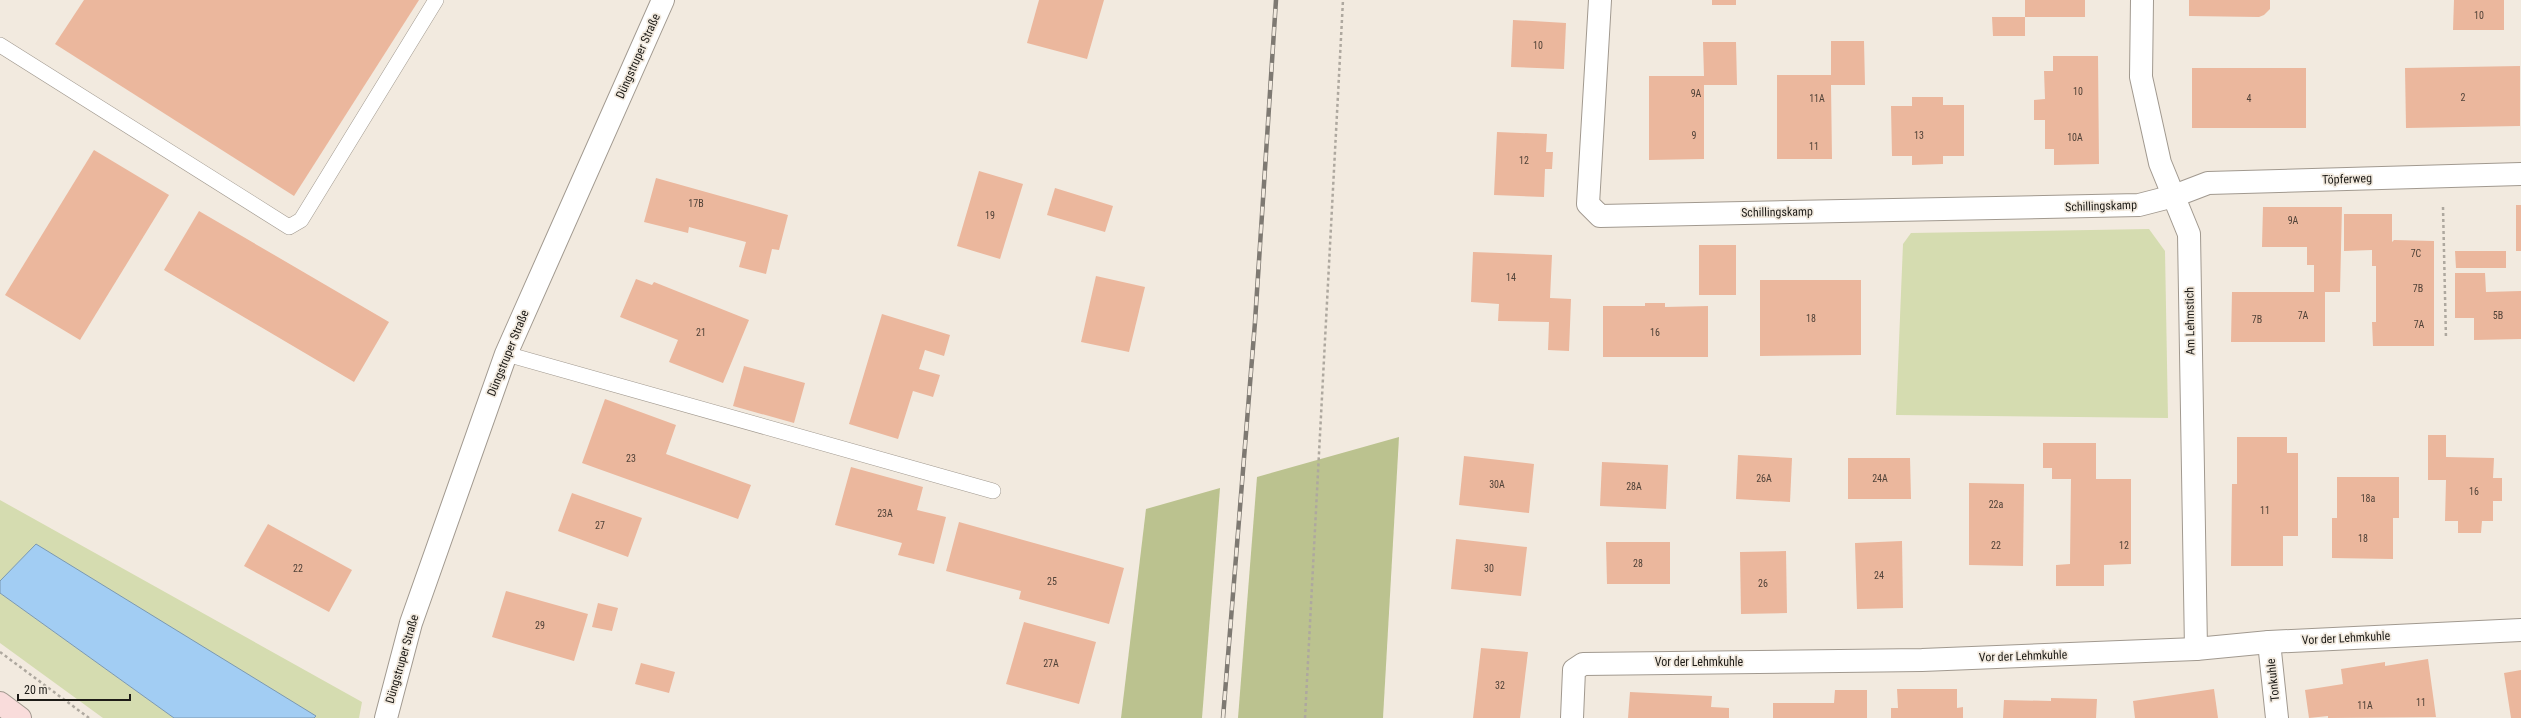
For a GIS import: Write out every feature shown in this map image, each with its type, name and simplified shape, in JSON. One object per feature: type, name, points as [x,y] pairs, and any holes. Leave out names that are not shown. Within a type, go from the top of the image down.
[{"type":"main road","points":[[0,703],[20,718]]},
{"type":"street","name":"Düngstruper Straße","points":[[386,718],[411,623],[506,354],[663,0]]},
{"type":"street","name":"Schillingskamp","points":[[1600,0],[1588,204],[1600,216],[2139,205],[2174,196]]},
{"type":"street","name":"Am Lehmstich","points":[[2142,0],[2141,77],[2160,163],[2189,234],[2196,649]]},
{"type":"street","name":"Töpferweg","points":[[2174,196],[2208,183],[2521,174]]},
{"type":"street","name":"Vor der Lehmkuhle","points":[[1572,718],[1574,670],[1583,664],[1922,660],[2196,649],[2269,642],[2521,630]]},
{"type":"street","name":"Tonkuhle","points":[[2269,642],[2276,718]]},
{"type":"lane","points":[[0,45],[289,227],[301,220],[436,0]]},
{"type":"lane","points":[[506,354],[993,491]]},
{"type":"path","points":[[1304,718],[1343,0]]},
{"type":"path","points":[[2442,176],[2446,339]]},
{"type":"path","points":[[0,652],[89,718]]},
{"type":"green space","points":[[2149,229],[2165,251],[2168,418],[1896,415],[1903,244],[1911,233]]},
{"type":"green space","points":[[1399,437],[1383,718],[1238,718],[1257,477]]},
{"type":"green space","points":[[1220,488],[1202,718],[1121,718],[1146,509]]},
{"type":"green space","points":[[0,500],[362,702],[359,718],[314,718],[316,716],[0,581]]},
{"type":"green space","points":[[0,593],[174,718],[103,718],[0,643]]},
{"type":"water","points":[[36,544],[316,716],[314,718],[174,718],[0,593],[0,581]]},
{"type":"building","points":[[84,0],[419,0],[294,196],[55,44]]},
{"type":"building","points":[[1039,0],[1104,0],[1087,59],[1027,43]]},
{"type":"building","points":[[1712,0],[1736,0],[1736,5],[1712,5]]},
{"type":"building","points":[[2025,0],[2085,0],[2085,17],[2025,17]]},
{"type":"building","points":[[2189,0],[2270,0],[2270,9],[2264,15],[2259,17],[2189,16]]},
{"type":"building","points":[[2454,0],[2504,0],[2504,30],[2453,30]]},
{"type":"building","points":[[1992,17],[2025,17],[2025,36],[1993,36]]},
{"type":"building","points":[[1513,20],[1566,23],[1564,69],[1511,67]]},
{"type":"building","points":[[1831,41],[1864,41],[1865,85],[1831,85],[1832,159],[1777,159],[1777,75],[1831,75]]},
{"type":"building","points":[[1703,42],[1736,42],[1737,85],[1704,85],[1704,159],[1649,160],[1649,76],[1704,76]]},
{"type":"building","points":[[2053,56],[2098,56],[2099,164],[2054,165],[2054,149],[2045,149],[2045,120],[2034,120],[2034,100],[2045,99],[2044,71],[2053,71]]},
{"type":"building","points":[[2520,66],[2520,126],[2406,128],[2405,68]]},
{"type":"building","points":[[2192,68],[2306,68],[2306,128],[2192,128]]},
{"type":"building","points":[[1912,97],[1943,97],[1943,105],[1964,105],[1964,156],[1943,156],[1943,164],[1912,165],[1912,156],[1892,156],[1891,106],[1912,106]]},
{"type":"building","points":[[1497,132],[1547,134],[1546,152],[1553,152],[1552,169],[1545,169],[1544,197],[1494,195]]},
{"type":"building","points":[[94,150],[169,195],[80,340],[5,295]]},
{"type":"building","points":[[979,171],[1023,184],[1000,259],[957,246]]},
{"type":"building","points":[[656,178],[788,215],[779,250],[772,249],[766,274],[739,267],[746,242],[689,227],[688,233],[644,222]]},
{"type":"building","points":[[1055,188],[1113,206],[1105,232],[1047,215]]},
{"type":"building","points":[[2516,205],[2521,205],[2521,251],[2516,251]]},
{"type":"building","points":[[2263,207],[2342,207],[2340,292],[2325,292],[2325,342],[2231,342],[2232,292],[2314,292],[2314,265],[2307,265],[2307,247],[2262,247]]},
{"type":"building","points":[[199,211],[389,322],[354,382],[164,270]]},
{"type":"building","points":[[2344,214],[2392,214],[2392,242],[2394,240],[2434,241],[2434,346],[2373,346],[2372,322],[2376,322],[2376,266],[2372,266],[2372,250],[2344,251]]},
{"type":"building","points":[[1699,245],[1736,245],[1736,295],[1699,295]]},
{"type":"building","points":[[2455,251],[2506,251],[2506,268],[2456,268]]},
{"type":"building","points":[[1473,252],[1552,255],[1550,298],[1571,299],[1569,351],[1548,350],[1549,322],[1498,321],[1499,304],[1471,302]]},
{"type":"building","points":[[2455,273],[2485,273],[2486,292],[2521,291],[2521,339],[2474,340],[2474,318],[2455,318]]},
{"type":"building","points":[[1096,276],[1145,287],[1129,352],[1081,342]]},
{"type":"building","points":[[636,279],[652,285],[654,282],[749,320],[723,383],[669,362],[678,340],[620,317]]},
{"type":"building","points":[[1760,280],[1861,280],[1861,355],[1760,356]]},
{"type":"building","points":[[1645,303],[1665,303],[1665,307],[1708,306],[1708,357],[1603,357],[1603,306],[1645,306]]},
{"type":"building","points":[[882,314],[950,335],[944,356],[925,350],[919,369],[940,375],[933,397],[913,391],[898,439],[849,424]]},
{"type":"building","points":[[744,366],[805,383],[794,423],[733,406]]},
{"type":"building","points":[[605,399],[676,425],[666,454],[751,485],[738,519],[582,463]]},
{"type":"building","points":[[2428,435],[2446,435],[2446,457],[2494,458],[2493,478],[2502,478],[2502,501],[2493,501],[2493,521],[2482,521],[2481,533],[2458,533],[2458,521],[2445,521],[2446,480],[2428,480]]},
{"type":"building","points":[[2237,437],[2287,437],[2287,453],[2298,453],[2298,536],[2283,536],[2283,566],[2231,566],[2232,484],[2237,484]]},
{"type":"building","points":[[2043,443],[2096,443],[2096,479],[2131,479],[2131,564],[2104,565],[2104,586],[2056,586],[2056,565],[2070,564],[2071,479],[2052,479],[2052,468],[2043,468]]},
{"type":"building","points":[[1738,455],[1792,458],[1790,502],[1736,499]]},
{"type":"building","points":[[1464,456],[1534,464],[1529,513],[1459,505]]},
{"type":"building","points":[[1848,458],[1910,458],[1911,499],[1848,499]]},
{"type":"building","points":[[1602,462],[1668,465],[1666,509],[1600,506]]},
{"type":"building","points":[[851,467],[923,487],[917,510],[946,517],[934,564],[898,555],[902,543],[835,525]]},
{"type":"building","points":[[2337,477],[2399,477],[2399,518],[2393,518],[2393,559],[2332,558],[2332,518],[2337,518]]},
{"type":"building","points":[[1969,483],[2024,484],[2023,566],[1969,565]]},
{"type":"building","points":[[572,493],[642,518],[628,557],[558,531]]},
{"type":"building","points":[[959,522],[1124,568],[1109,624],[1019,599],[1021,591],[946,571]]},
{"type":"building","points":[[268,524],[352,570],[329,612],[244,566]]},
{"type":"building","points":[[1456,539],[1527,547],[1521,596],[1451,589]]},
{"type":"building","points":[[1902,541],[1903,608],[1857,609],[1855,543]]},
{"type":"building","points":[[1606,542],[1670,542],[1670,584],[1607,584]]},
{"type":"building","points":[[1786,551],[1787,613],[1741,614],[1740,552]]},
{"type":"building","points":[[506,591],[588,614],[574,661],[492,637]]},
{"type":"building","points":[[598,603],[618,608],[612,631],[592,627]]},
{"type":"building","points":[[1024,622],[1096,642],[1079,704],[1006,684]]},
{"type":"building","points":[[1481,648],[1528,652],[1520,718],[1473,718]]},
{"type":"building","points":[[2428,659],[2436,717],[2328,718],[2328,716],[2309,718],[2305,690],[2343,684],[2341,669],[2385,662],[2385,666]]},
{"type":"building","points":[[641,663],[675,672],[669,693],[635,684]]},
{"type":"building","points":[[2521,670],[2521,718],[2511,718],[2504,673]]},
{"type":"building","points":[[1897,689],[1957,689],[1957,708],[1963,707],[1963,718],[1891,718],[1891,708],[1898,708]]},
{"type":"building","points":[[2214,689],[2218,718],[2135,718],[2133,701]]},
{"type":"building","points":[[1835,690],[1867,690],[1867,718],[1773,718],[1773,703],[1834,703]]},
{"type":"building","points":[[1630,692],[1712,696],[1711,707],[1729,708],[1729,718],[1628,718]]},
{"type":"building","points":[[2051,698],[2097,699],[2096,718],[2003,718],[2004,700],[2051,701]]},
{"type":"railway","points":[[1223,718],[1255,322],[1276,0]]}]
